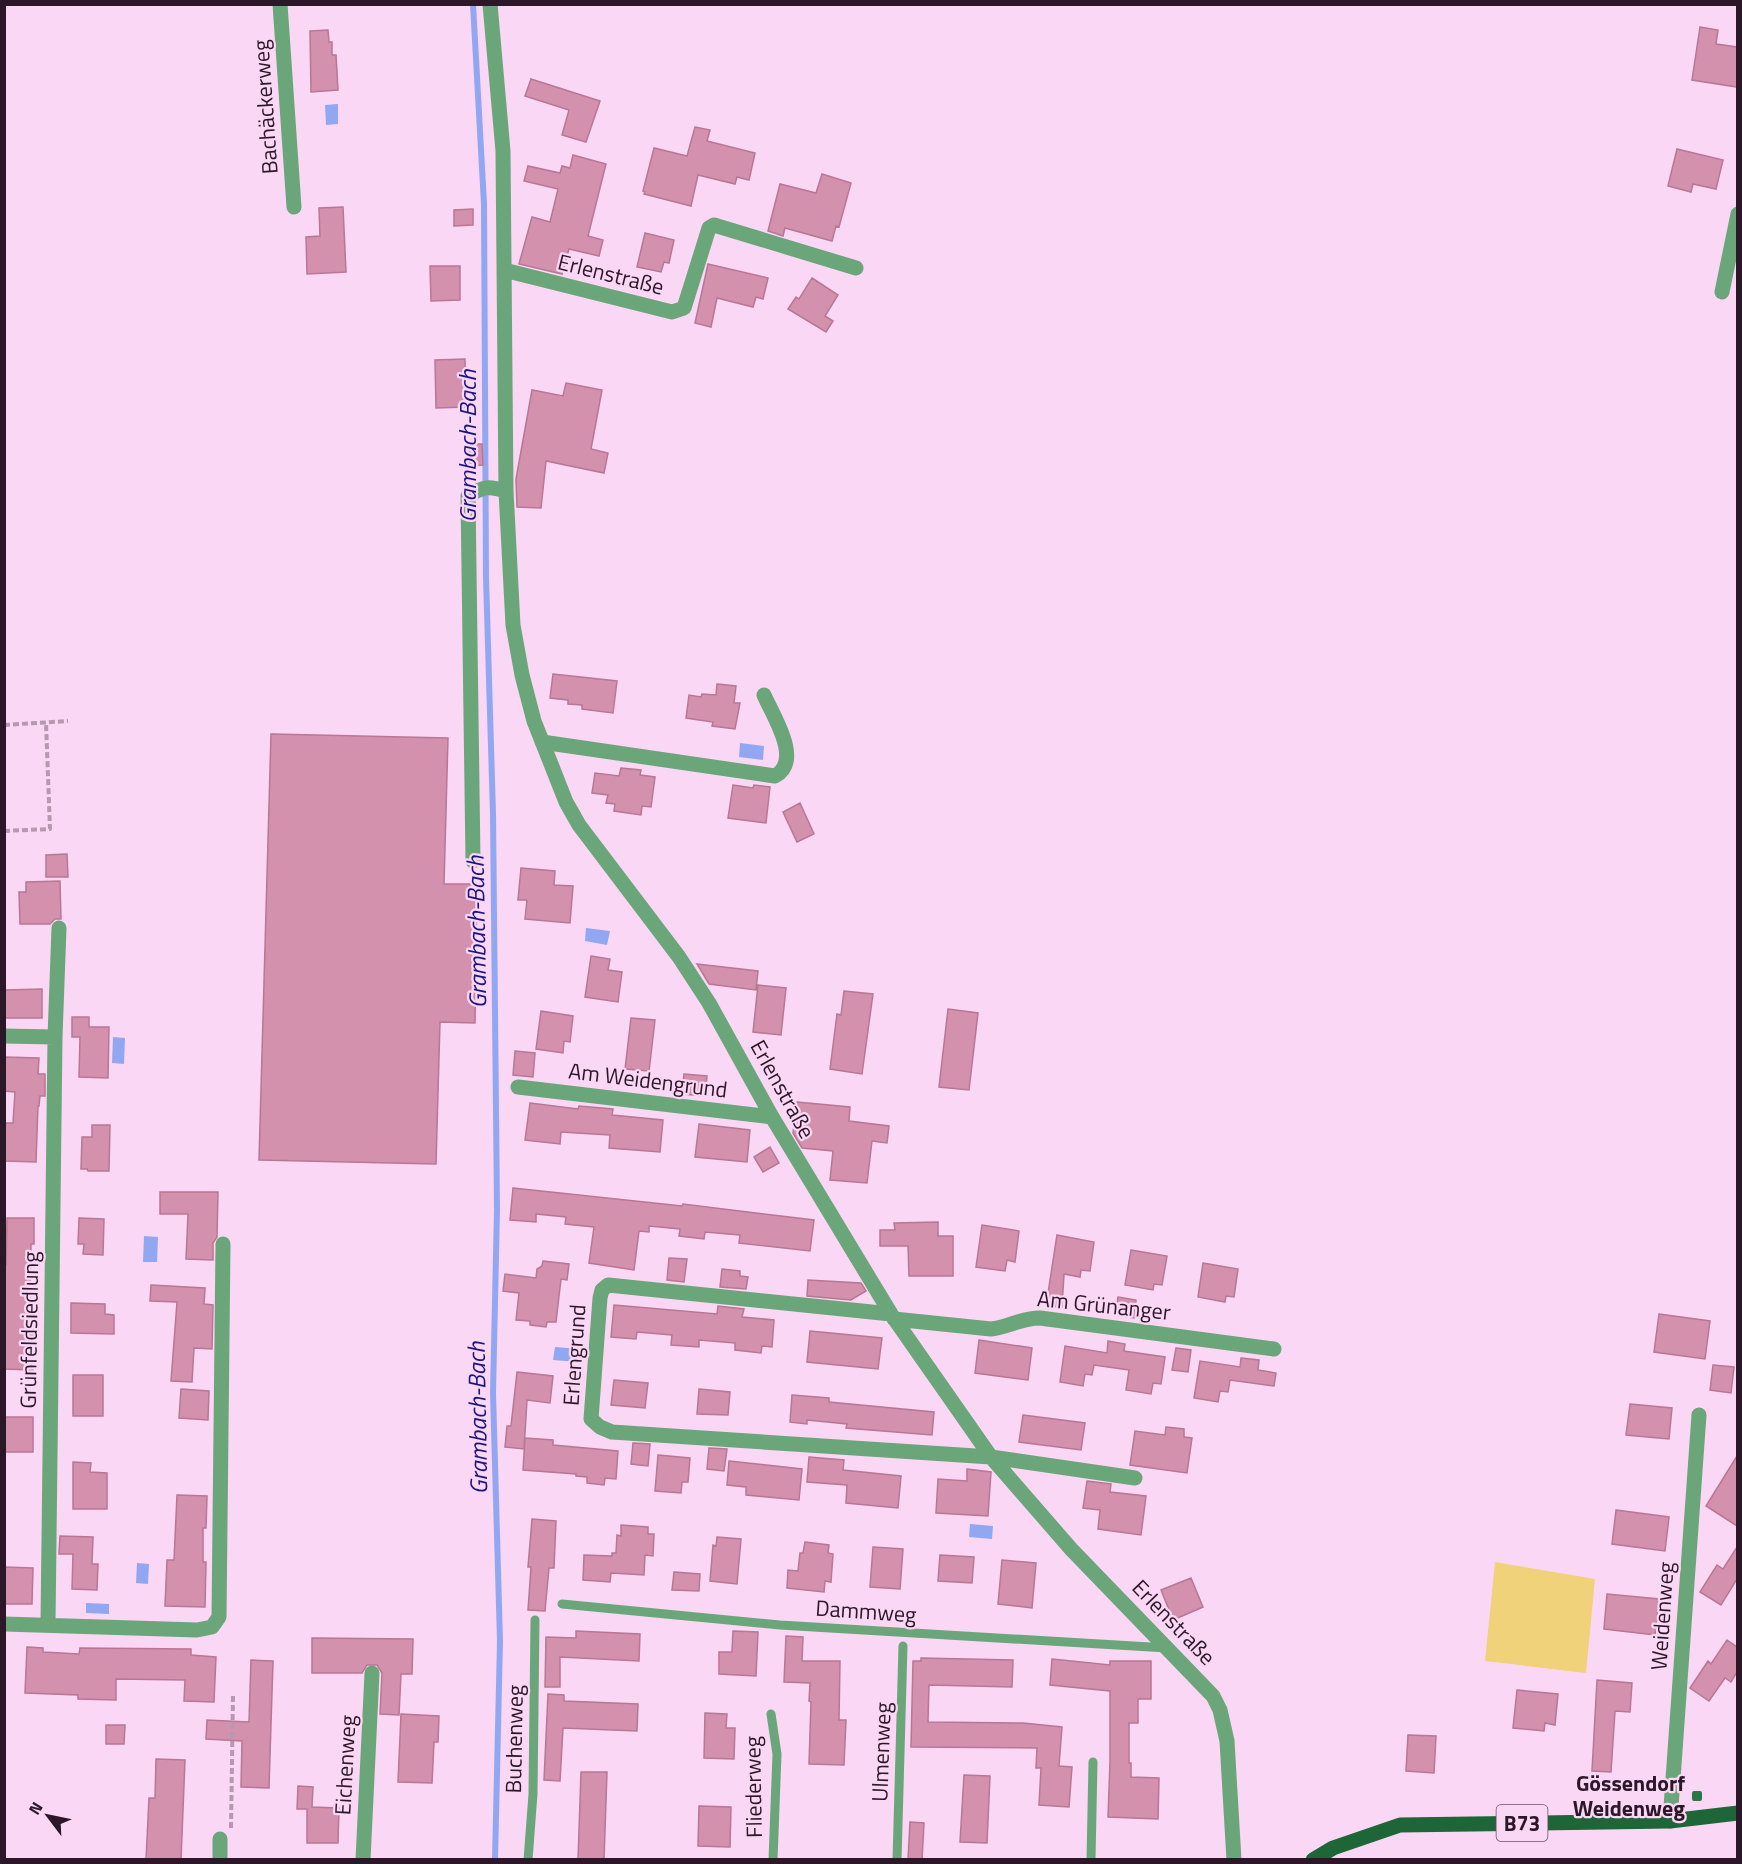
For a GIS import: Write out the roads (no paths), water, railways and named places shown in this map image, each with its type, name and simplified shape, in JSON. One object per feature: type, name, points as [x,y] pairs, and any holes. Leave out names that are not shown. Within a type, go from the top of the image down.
[{"type":"main road","name":"B73","points":[[1313,1860],[1333,1848],[1400,1825],[1670,1821],[1737,1813]]},
{"type":"street","name":"Bachäckerweg","points":[[280,4],[294,207]]},
{"type":"street","name":"Erlenstraße","points":[[490,4],[503,152],[504,270],[494,489],[522,675],[534,721],[566,802],[579,825],[679,957],[892,1316],[991,1456],[1071,1549],[1213,1696],[1220,1710],[1227,1741],[1234,1860]]},
{"type":"street","points":[[1722,292],[1737,214]]},
{"type":"street","name":"Erlenstraße","points":[[504,270],[678,312],[684,308],[709,228],[714,225],[856,268]]},
{"type":"street","points":[[474,861],[468,495],[494,489]]},
{"type":"street","points":[[542,742],[774,776],[782,772],[787,765],[786,746],[764,695]]},
{"type":"street","name":"Grünfeldsiedlung","points":[[48,1624],[55,1037],[59,928]]},
{"type":"street","points":[[4,1036],[55,1037]]},
{"type":"street","name":"Am Weidengrund","points":[[518,1087],[772,1117]]},
{"type":"street","points":[[4,1624],[197,1630],[212,1627],[219,1617],[223,1244]]},
{"type":"street","name":"Erlengrund","points":[[892,1316],[608,1285],[602,1290],[600,1298],[591,1419],[600,1427],[612,1432],[991,1456]]},
{"type":"street","name":"Am Grünanger","points":[[892,1316],[991,1329],[1001,1328],[1020,1320],[1040,1318],[1274,1349]]},
{"type":"street","name":"Weidenweg","points":[[1670,1821],[1699,1415]]},
{"type":"street","points":[[991,1456],[1135,1478]]},
{"type":"street","name":"Eichenweg","points":[[363,1860],[372,1673]]},
{"type":"street","points":[[220,1860],[226,1837]]},
{"type":"lane","name":"Dammweg","points":[[562,1604],[780,1625],[1168,1648]]},
{"type":"lane","name":"Buchenweg","points":[[528,1860],[533,1794],[535,1620]]},
{"type":"lane","name":"Ulmenweg","points":[[897,1860],[903,1646]]},
{"type":"lane","name":"Fliederweg","points":[[771,1714],[777,1754],[773,1860]]},
{"type":"lane","points":[[1090,1860],[1093,1762]]},
{"type":"water","points":[[338,104],[338,124],[326,125],[325,105]]},
{"type":"water","points":[[740,743],[764,746],[763,760],[739,757]]},
{"type":"water","points":[[586,928],[610,931],[607,945],[585,941]]},
{"type":"water","points":[[113,1037],[125,1038],[124,1064],[112,1063]]},
{"type":"water","points":[[144,1236],[158,1237],[157,1262],[143,1262]]},
{"type":"water","points":[[555,1347],[579,1349],[577,1362],[553,1360]]},
{"type":"water","points":[[970,1524],[993,1526],[992,1539],[969,1537]]},
{"type":"water","points":[[137,1563],[149,1564],[148,1584],[136,1583]]},
{"type":"water","points":[[86,1603],[109,1604],[109,1614],[86,1613]]},
{"type":"waterway","name":"Grambach-Bach","points":[[473,4],[484,204],[486,577],[493,814],[497,1209],[493,1393],[500,1641],[495,1860]]},
{"type":"place","name":"Gössendorf Weidenweg","points":[[1697,1796]]}]
